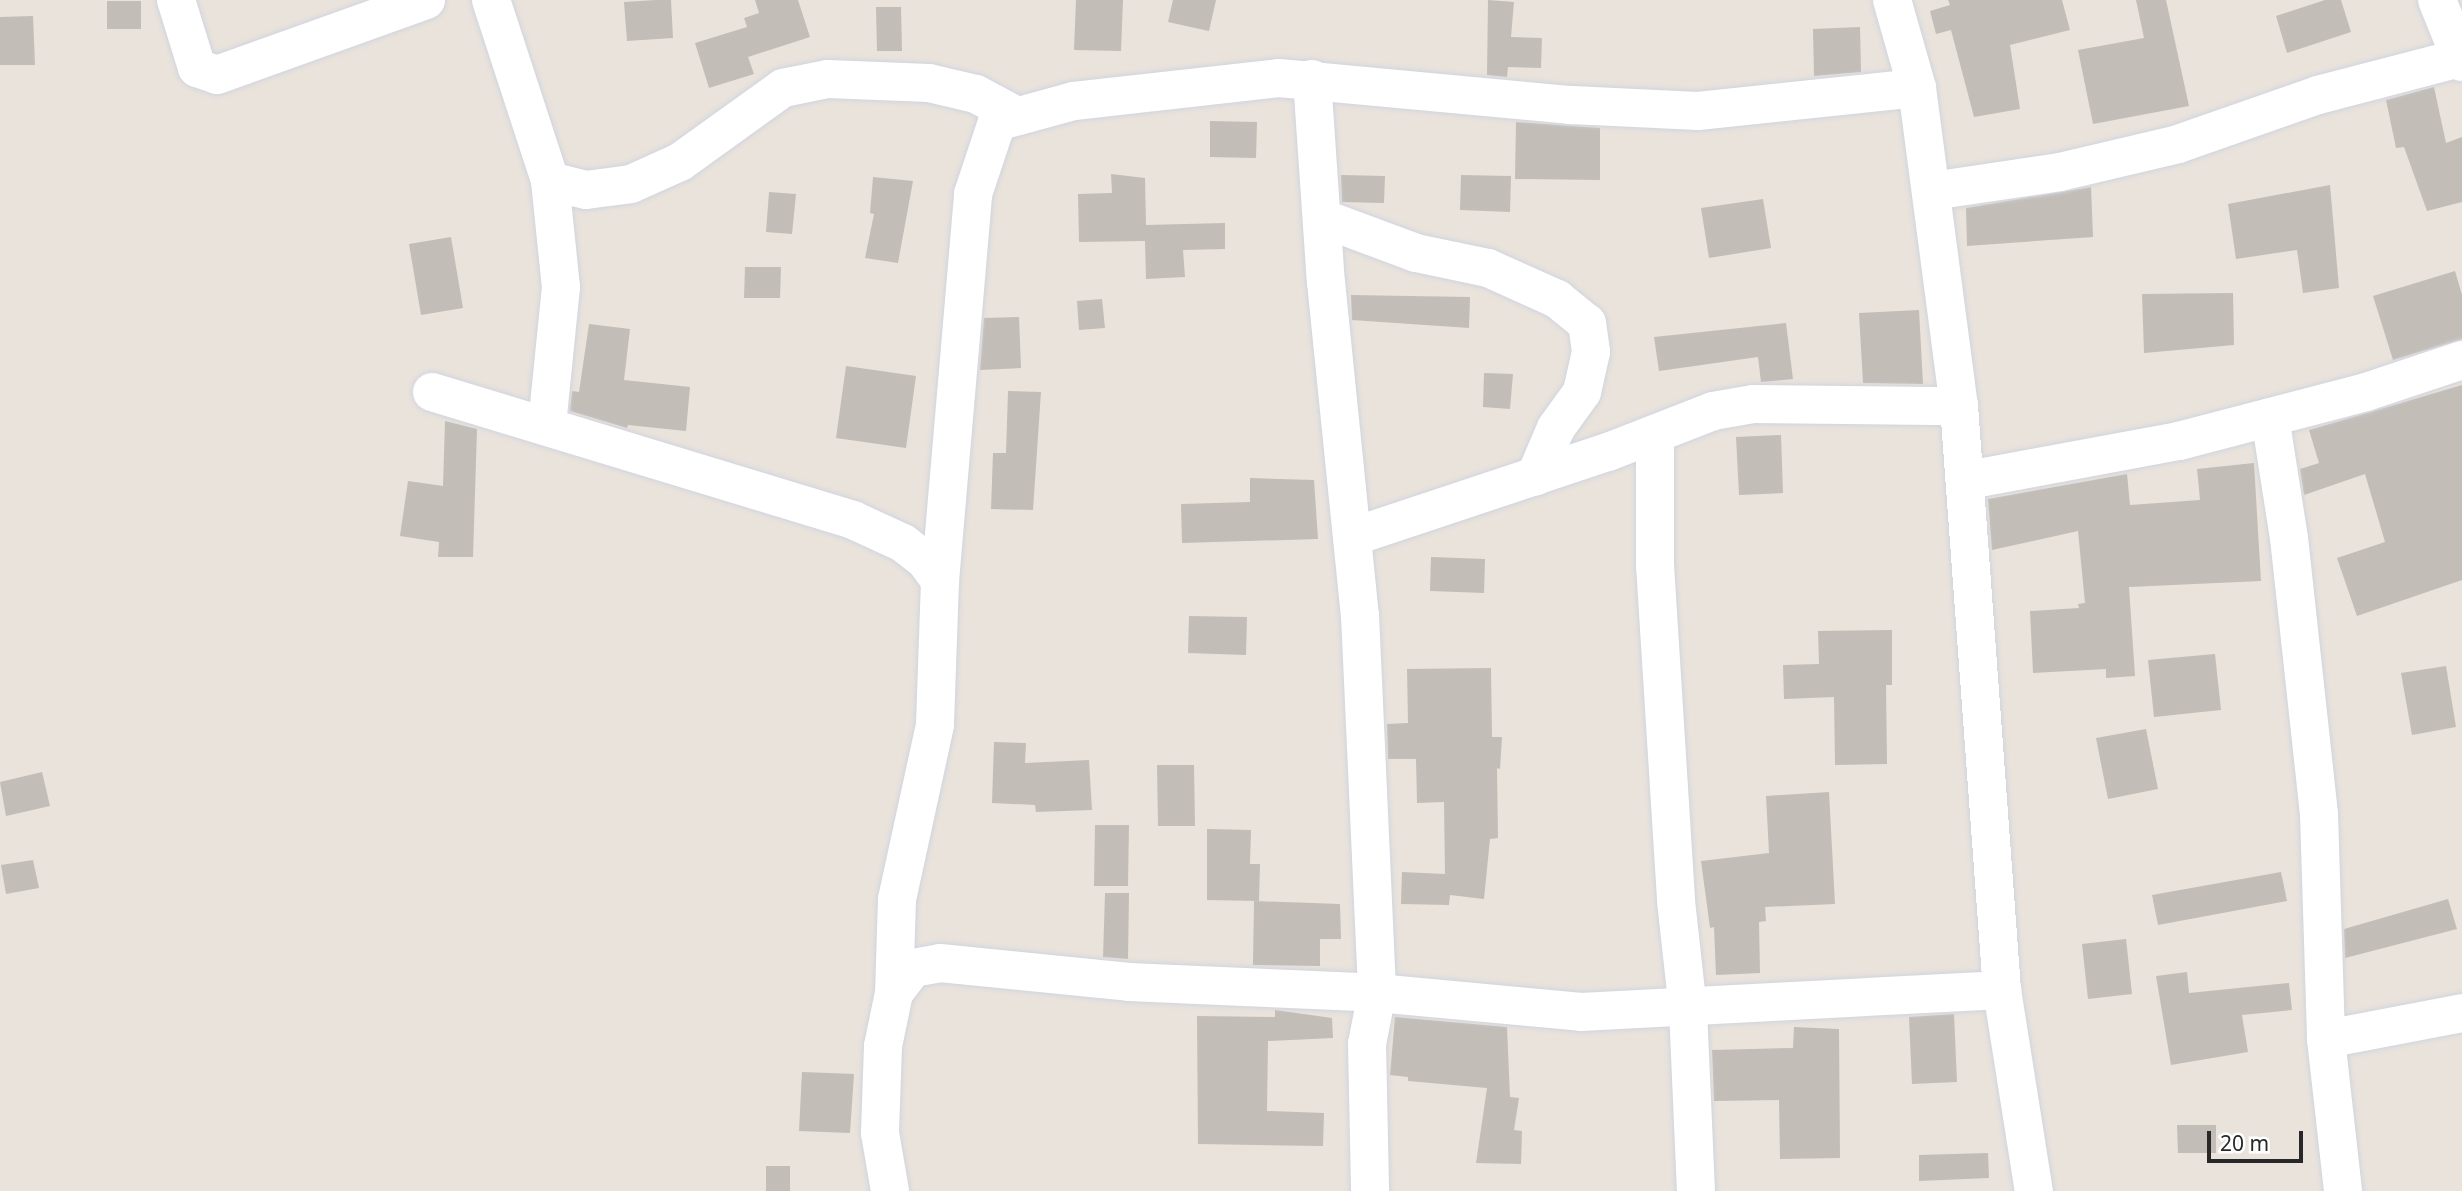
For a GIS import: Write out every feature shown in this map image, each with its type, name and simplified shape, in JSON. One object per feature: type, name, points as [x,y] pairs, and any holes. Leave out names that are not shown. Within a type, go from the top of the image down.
[{"type":"street","points":[[176,0],[197,68],[217,75],[426,0]]},
{"type":"street","points":[[491,0],[550,181],[561,287],[547,425]]},
{"type":"street","points":[[1892,0],[1917,88],[1933,191],[1968,480],[2002,989],[2034,1191]]},
{"type":"street","points":[[1933,191],[2060,172],[2178,144],[2318,95],[2461,60],[2437,0]]},
{"type":"street","points":[[890,1191],[880,1133],[883,1046],[894,993],[897,899],[935,725],[940,581],[973,194],[997,122],[1074,101],[1279,78],[1572,105],[1698,111],[1917,88]]},
{"type":"street","points":[[550,181],[586,190],[631,184],[680,162],[783,88],[828,79],[929,83],[976,94],[1017,116]]},
{"type":"street","points":[[1312,79],[1322,218],[1360,615],[1377,993],[1367,1044],[1370,1191]]},
{"type":"street","points":[[1322,218],[1416,253],[1488,268],[1558,299],[1587,323],[1591,352],[1581,392],[1556,428],[1535,477]]},
{"type":"street","points":[[1968,480],[2179,441],[2462,360]]},
{"type":"street","points":[[432,392],[852,520],[903,544],[925,560],[940,581]]},
{"type":"street","points":[[1352,537],[1535,477],[1713,411],[1753,404],[1959,405]]},
{"type":"street","points":[[2270,417],[2289,538],[2319,814],[2326,1039],[2343,1191]]},
{"type":"street","points":[[1655,434],[1655,565],[1676,901],[1688,1009],[1696,1191]]},
{"type":"street","points":[[894,993],[913,968],[940,962],[1129,982],[1377,993],[1580,1012],[1688,1009],[2002,989]]},
{"type":"street","points":[[2326,1039],[2462,1013]]},
{"type":"building","points":[[671,0],[673,38],[627,41],[624,2]]},
{"type":"building","points":[[755,0],[798,0],[810,37],[748,57],[754,74],[709,88],[695,43],[747,27],[744,18],[759,13]]},
{"type":"building","points":[[1076,0],[1123,0],[1121,51],[1074,50]]},
{"type":"building","points":[[1173,0],[1216,0],[1209,31],[1168,22]]},
{"type":"building","points":[[1488,0],[1514,2],[1511,37],[1542,38],[1541,68],[1508,67],[1507,77],[1487,75]]},
{"type":"building","points":[[1948,0],[2062,0],[2070,30],[2010,45],[2020,109],[1974,117],[1951,30],[1936,34],[1930,11],[1950,5]]},
{"type":"building","points":[[2136,0],[2166,0],[2189,106],[2093,124],[2078,50],[2144,38]]},
{"type":"building","points":[[2325,0],[2341,0],[2351,32],[2287,53],[2276,16]]},
{"type":"building","points":[[107,1],[141,1],[141,29],[107,29]]},
{"type":"building","points":[[876,7],[901,7],[902,51],[877,51]]},
{"type":"building","points":[[33,16],[35,65],[0,65],[0,17]]},
{"type":"building","points":[[1860,27],[1861,72],[1814,76],[1813,29]]},
{"type":"building","points":[[2434,87],[2446,143],[2462,137],[2462,202],[2427,211],[2404,147],[2396,148],[2386,100]]},
{"type":"building","points":[[1210,121],[1257,122],[1256,158],[1210,157]]},
{"type":"building","points":[[1516,122],[1600,128],[1600,180],[1515,179]]},
{"type":"building","points":[[1111,174],[1145,178],[1146,225],[1225,223],[1225,249],[1183,250],[1185,277],[1146,279],[1145,241],[1079,242],[1078,194],[1112,193]]},
{"type":"building","points":[[1341,175],[1385,176],[1384,203],[1342,202]]},
{"type":"building","points":[[1461,175],[1511,176],[1510,212],[1460,210]]},
{"type":"building","points":[[873,177],[913,181],[898,263],[865,258],[874,214],[870,213]]},
{"type":"building","points":[[2330,185],[2339,288],[2303,293],[2297,250],[2236,259],[2228,204]]},
{"type":"building","points":[[2091,187],[2093,237],[1967,246],[1966,208]]},
{"type":"building","points":[[769,192],[796,194],[792,234],[766,232]]},
{"type":"building","points":[[1763,199],[1771,248],[1709,258],[1701,208]]},
{"type":"building","points":[[451,237],[463,308],[421,315],[409,244]]},
{"type":"building","points":[[745,267],[781,267],[780,298],[744,298]]},
{"type":"building","points":[[2455,271],[2462,295],[2462,339],[2393,360],[2373,296]]},
{"type":"building","points":[[2233,293],[2234,345],[2144,353],[2142,294]]},
{"type":"building","points":[[1351,295],[1470,297],[1469,328],[1352,320]]},
{"type":"building","points":[[1102,299],[1105,328],[1079,330],[1077,301]]},
{"type":"building","points":[[1919,310],[1923,384],[1863,383],[1859,313]]},
{"type":"building","points":[[1019,317],[1021,368],[980,370],[984,318]]},
{"type":"building","points":[[1786,323],[1793,379],[1761,382],[1758,357],[1659,371],[1654,337]]},
{"type":"building","points":[[589,324],[630,329],[624,380],[690,387],[686,431],[628,425],[627,428],[570,411],[572,391],[579,392]]},
{"type":"building","points":[[846,366],[916,376],[906,448],[836,438]]},
{"type":"building","points":[[1484,373],[1513,374],[1510,409],[1483,407]]},
{"type":"building","points":[[2462,385],[2462,580],[2357,616],[2337,558],[2385,542],[2365,474],[2304,495],[2300,469],[2319,463],[2309,430]]},
{"type":"building","points":[[1008,391],[1041,392],[1033,510],[991,509],[993,453],[1006,453]]},
{"type":"building","points":[[445,421],[477,429],[473,557],[438,557],[439,542],[400,536],[408,481],[443,486]]},
{"type":"building","points":[[1781,435],[1783,493],[1739,495],[1736,437]]},
{"type":"building","points":[[2254,463],[2261,581],[2129,587],[2135,676],[2106,678],[2106,669],[2033,673],[2030,611],[2079,608],[2078,604],[2085,603],[2078,531],[1992,550],[1988,499],[2127,474],[2130,505],[2200,500],[2197,469]]},
{"type":"building","points":[[1250,478],[1314,480],[1318,539],[1182,543],[1181,504],[1250,502]]},
{"type":"building","points":[[1431,557],[1485,559],[1484,593],[1430,591]]},
{"type":"building","points":[[1189,616],[1247,617],[1246,655],[1188,653]]},
{"type":"building","points":[[1892,630],[1892,685],[1886,685],[1887,764],[1835,765],[1834,697],[1784,699],[1783,665],[1819,664],[1818,631]]},
{"type":"building","points":[[2215,654],[2221,710],[2154,717],[2148,660]]},
{"type":"building","points":[[2446,666],[2456,727],[2412,735],[2401,673]]},
{"type":"building","points":[[1491,668],[1492,737],[1502,737],[1500,769],[1497,768],[1498,838],[1490,839],[1484,899],[1450,895],[1449,905],[1401,904],[1402,872],[1445,874],[1444,802],[1417,803],[1416,759],[1388,759],[1387,724],[1408,723],[1407,669]]},
{"type":"building","points":[[2146,729],[2158,789],[2108,799],[2096,738]]},
{"type":"building","points":[[994,742],[1026,743],[1025,763],[1089,760],[1092,810],[1036,812],[1035,805],[992,803]]},
{"type":"building","points":[[1157,765],[1194,765],[1195,826],[1158,826]]},
{"type":"building","points":[[42,772],[50,806],[6,816],[0,782]]},
{"type":"building","points":[[1829,792],[1835,904],[1765,907],[1766,921],[1759,922],[1760,973],[1716,975],[1714,927],[1710,928],[1701,861],[1769,853],[1766,796]]},
{"type":"building","points":[[1095,825],[1129,825],[1128,886],[1094,886]]},
{"type":"building","points":[[1207,829],[1251,830],[1250,864],[1260,864],[1259,901],[1207,900]]},
{"type":"building","points":[[33,860],[39,888],[6,894],[1,865]]},
{"type":"building","points":[[2281,872],[2287,901],[2158,925],[2152,895]]},
{"type":"building","points":[[1105,893],[1129,893],[1128,959],[1103,957]]},
{"type":"building","points":[[2448,899],[2457,929],[2345,958],[2344,929]]},
{"type":"building","points":[[1254,901],[1340,904],[1341,939],[1320,939],[1320,966],[1253,965]]},
{"type":"building","points":[[2126,939],[2132,994],[2088,999],[2082,944]]},
{"type":"building","points":[[2187,972],[2189,993],[2289,983],[2292,1010],[2242,1015],[2248,1052],[2171,1065],[2156,976]]},
{"type":"building","points":[[1275,1010],[1332,1018],[1333,1038],[1268,1041],[1267,1111],[1324,1113],[1323,1146],[1198,1144],[1197,1016],[1275,1017]]},
{"type":"building","points":[[1954,1014],[1957,1082],[1912,1084],[1909,1017]]},
{"type":"building","points":[[1395,1017],[1507,1027],[1510,1097],[1519,1098],[1514,1130],[1522,1131],[1521,1164],[1476,1163],[1487,1088],[1408,1081],[1408,1077],[1390,1075]]},
{"type":"building","points":[[1794,1027],[1839,1029],[1840,1158],[1780,1159],[1779,1100],[1714,1101],[1712,1050],[1793,1048]]},
{"type":"building","points":[[802,1072],[854,1074],[850,1133],[799,1131]]},
{"type":"building","points":[[2177,1125],[2216,1125],[2216,1153],[2178,1153]]},
{"type":"building","points":[[1988,1153],[1989,1178],[1919,1181],[1919,1155]]},
{"type":"building","points":[[766,1166],[790,1166],[790,1191],[766,1191]]}]
